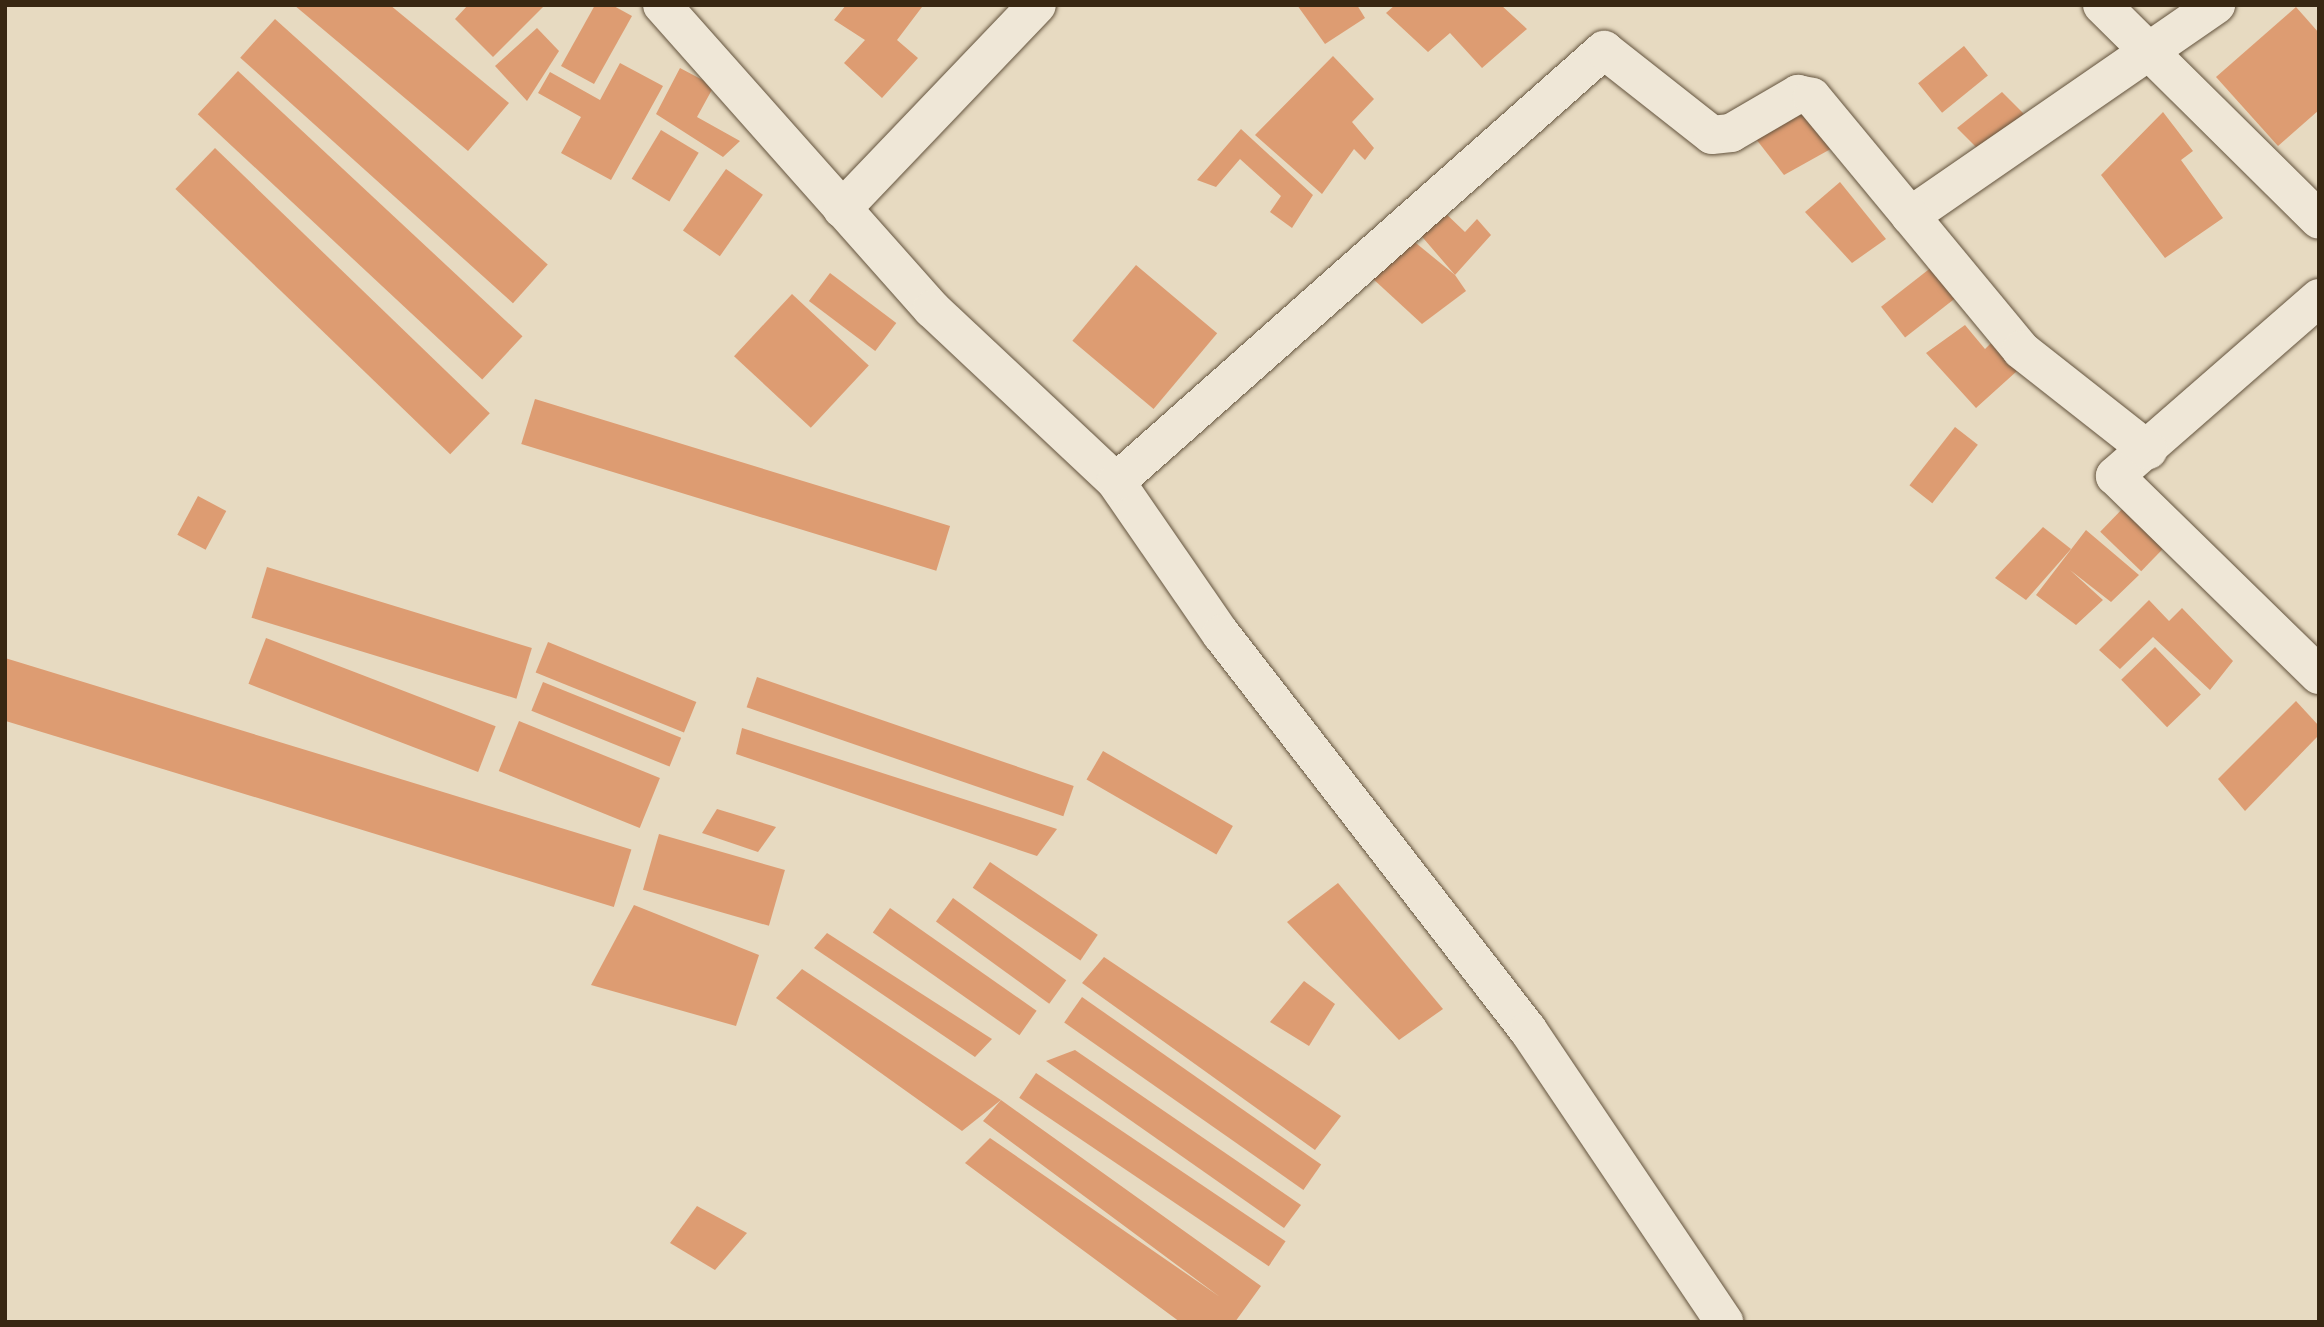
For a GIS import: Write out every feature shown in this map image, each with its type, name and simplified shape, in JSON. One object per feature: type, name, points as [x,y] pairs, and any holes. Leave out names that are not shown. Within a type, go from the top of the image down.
[{"type":"street","points":[[662,5],[932,309],[1116,482],[1220,634],[1528,1030],[1724,1322]]},
{"type":"street","points":[[842,209],[1037,5]]},
{"type":"street","points":[[2102,5],[2319,220]]},
{"type":"street","points":[[1910,216],[2216,5]]},
{"type":"street","points":[[1116,482],[1598,51],[1611,52],[1712,135],[1731,134],[1798,94],[1808,94],[2021,349],[2148,450]]},
{"type":"street","points":[[2319,298],[2116,476],[2319,675]]},
{"type":"building","points":[[294,5],[390,5],[509,103],[468,151]]},
{"type":"building","points":[[468,5],[545,5],[493,57],[455,19]]},
{"type":"building","points":[[595,5],[612,5],[632,16],[594,84],[561,66]]},
{"type":"building","points":[[846,5],[922,7],[897,40],[918,58],[882,98],[844,63],[865,40],[834,20]]},
{"type":"building","points":[[1297,5],[1357,5],[1365,18],[1325,44]]},
{"type":"building","points":[[1395,5],[1501,5],[1527,29],[1482,68],[1450,33],[1428,52],[1386,13]]},
{"type":"building","points":[[2296,7],[2319,33],[2319,110],[2278,146],[2216,77]]},
{"type":"building","points":[[275,19],[548,265],[513,303],[240,58]]},
{"type":"building","points":[[537,28],[559,51],[527,101],[495,66]]},
{"type":"building","points":[[1964,46],[1988,76],[1942,113],[1918,83]]},
{"type":"building","points":[[1333,56],[1374,99],[1352,122],[1374,148],[1365,160],[1354,149],[1322,194],[1255,135]]},
{"type":"building","points":[[620,63],[663,86],[611,180],[561,153],[581,117],[538,93],[550,72],[600,100]]},
{"type":"building","points":[[680,68],[714,86],[697,117],[740,141],[723,157],[656,114]]},
{"type":"building","points":[[238,71],[522,336],[482,379],[198,114]]},
{"type":"building","points":[[2002,92],[2029,119],[1983,154],[1957,128]]},
{"type":"building","points":[[1805,103],[1845,141],[1784,175],[1756,139]]},
{"type":"building","points":[[2163,112],[2193,151],[2181,160],[2223,218],[2165,258],[2101,175]]},
{"type":"building","points":[[1241,129],[1313,195],[1292,228],[1270,212],[1281,196],[1240,159],[1216,187],[1197,180]]},
{"type":"building","points":[[661,130],[699,153],[669,202],[632,179]]},
{"type":"building","points":[[215,148],[490,413],[450,454],[175,189]]},
{"type":"building","points":[[726,169],[763,195],[720,256],[683,230]]},
{"type":"building","points":[[1840,182],[1886,239],[1852,263],[1805,212]]},
{"type":"building","points":[[1441,209],[1465,232],[1477,219],[1491,235],[1455,275],[1418,232]]},
{"type":"building","points":[[1411,239],[1455,275],[1466,291],[1422,324],[1371,277]]},
{"type":"building","points":[[1937,263],[1961,294],[1905,337],[1881,307]]},
{"type":"building","points":[[1136,265],[1217,333],[1154,409],[1072,341]]},
{"type":"building","points":[[830,273],[896,323],[875,351],[809,301]]},
{"type":"building","points":[[792,294],[869,366],[811,428],[734,356]]},
{"type":"building","points":[[1965,325],[1985,349],[1999,335],[2027,362],[1976,408],[1926,353]]},
{"type":"building","points":[[535,399],[950,526],[936,571],[521,444]]},
{"type":"building","points":[[1955,427],[1978,445],[1932,503],[1909,485]]},
{"type":"building","points":[[198,496],[226,511],[206,550],[177,535]]},
{"type":"building","points":[[2128,503],[2169,543],[2141,571],[2100,532]]},
{"type":"building","points":[[2043,527],[2071,549],[2026,600],[1995,578]]},
{"type":"building","points":[[2086,530],[2139,575],[2111,602],[2070,570],[2103,600],[2076,625],[2036,595]]},
{"type":"building","points":[[267,567],[532,648],[516,699],[252,618]]},
{"type":"building","points":[[2149,600],[2169,621],[2182,608],[2233,661],[2210,690],[2153,637],[2120,669],[2099,650]]},
{"type":"building","points":[[266,638],[496,726],[478,772],[248,684]]},
{"type":"building","points":[[548,642],[696,702],[684,733],[536,673]]},
{"type":"building","points":[[2155,647],[2201,694],[2167,727],[2121,680]]},
{"type":"building","points":[[5,658],[631,850],[614,907],[5,721]]},
{"type":"building","points":[[757,677],[1074,786],[1063,816],[747,707]]},
{"type":"building","points":[[543,682],[681,738],[670,767],[531,711]]},
{"type":"building","points":[[2296,701],[2319,726],[2319,735],[2245,811],[2218,779]]},
{"type":"building","points":[[519,721],[660,778],[640,828],[499,771]]},
{"type":"building","points":[[742,728],[1057,829],[1037,856],[736,754]]},
{"type":"building","points":[[1103,751],[1233,826],[1216,855],[1086,780]]},
{"type":"building","points":[[717,809],[776,827],[758,852],[702,833]]},
{"type":"building","points":[[659,834],[785,870],[769,926],[643,890]]},
{"type":"building","points":[[990,862],[1098,935],[1080,960],[973,888]]},
{"type":"building","points":[[1338,883],[1443,1009],[1399,1040],[1287,922]]},
{"type":"building","points":[[953,898],[1066,980],[1049,1004],[936,921]]},
{"type":"building","points":[[634,905],[759,955],[736,1026],[591,985]]},
{"type":"building","points":[[890,908],[1037,1011],[1019,1035],[873,933]]},
{"type":"building","points":[[827,933],[992,1039],[975,1057],[814,948]]},
{"type":"building","points":[[1104,957],[1341,1116],[1315,1150],[1082,983]]},
{"type":"building","points":[[802,969],[1001,1100],[962,1131],[776,998]]},
{"type":"building","points":[[1304,981],[1335,1004],[1309,1046],[1270,1022]]},
{"type":"building","points":[[1082,997],[1321,1164],[1303,1190],[1064,1022]]},
{"type":"building","points":[[1075,1050],[1301,1205],[1284,1228],[1046,1061]]},
{"type":"building","points":[[1036,1073],[1286,1241],[1269,1266],[1019,1098]]},
{"type":"building","points":[[1001,1100],[1261,1286],[1235,1322],[1180,1322],[965,1163],[990,1138],[1220,1297],[983,1121]]},
{"type":"building","points":[[697,1206],[747,1233],[715,1270],[670,1243]]}]
